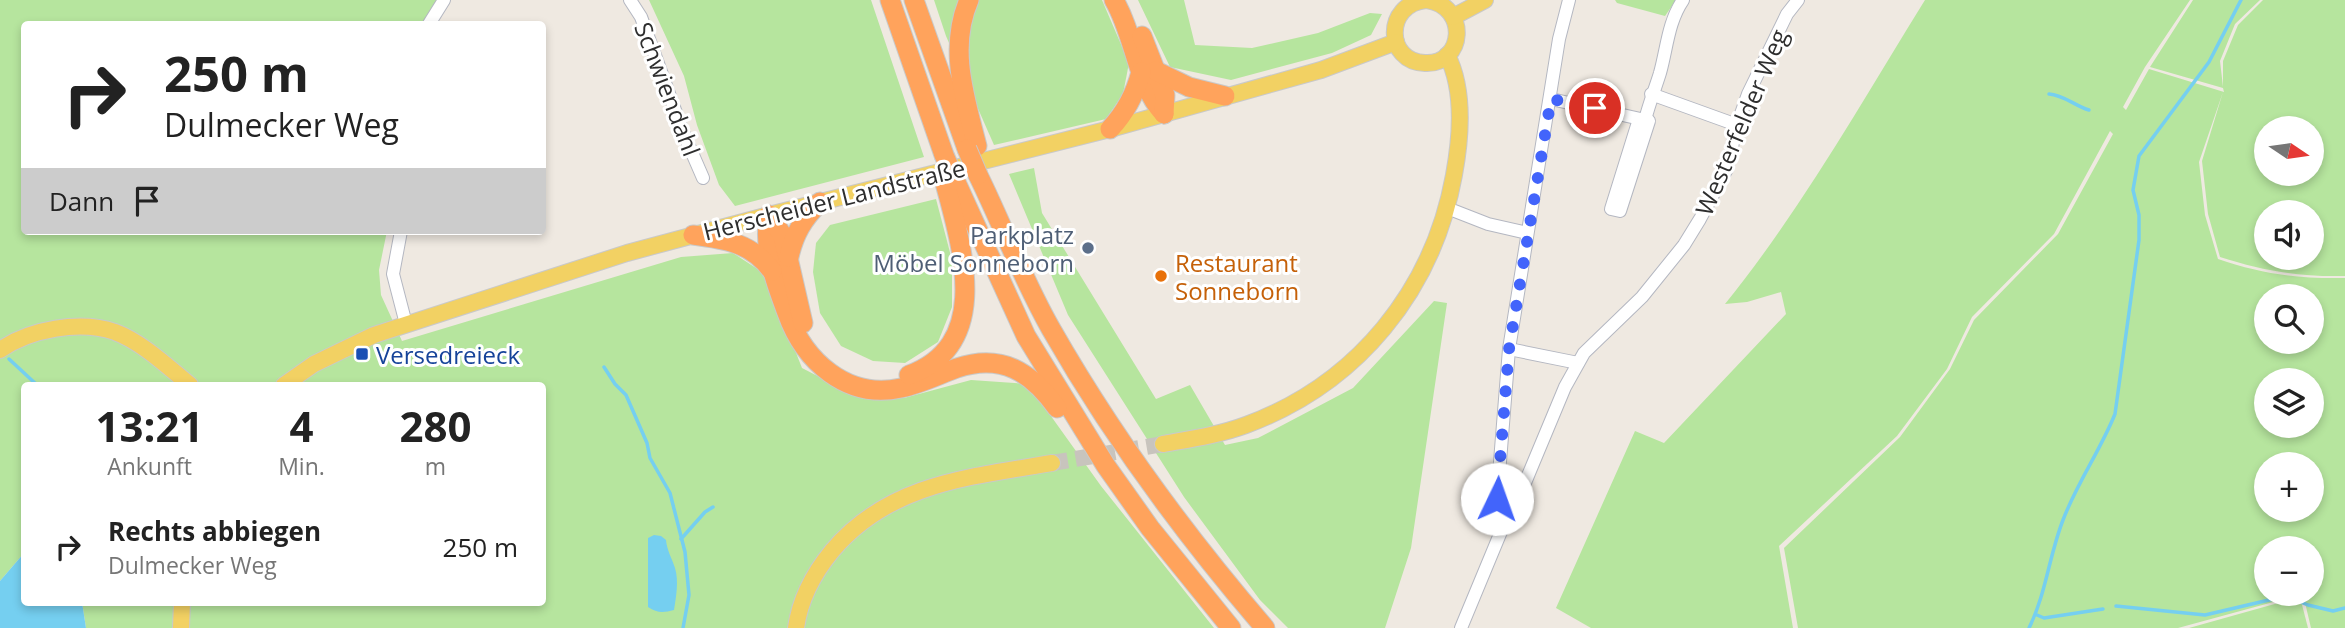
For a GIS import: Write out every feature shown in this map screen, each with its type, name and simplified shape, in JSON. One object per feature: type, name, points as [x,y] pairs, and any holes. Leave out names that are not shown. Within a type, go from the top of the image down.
[{"type":"highway","points":[[693,235],[742,244],[764,260],[780,266],[815,347],[825,358],[843,370],[866,379],[890,380],[917,372],[941,355],[958,329],[965,303],[965,270],[950,182],[890,0]]},
{"type":"highway","points":[[914,0],[988,195],[1051,328],[1138,466],[1200,551],[1265,628]]},
{"type":"highway","points":[[969,0],[960,27],[958,62],[972,148]]},
{"type":"highway","points":[[1114,0],[1149,71],[1165,94],[1164,114]]},
{"type":"highway","points":[[1125,0],[1149,71],[1189,87],[1226,96]]},
{"type":"highway","points":[[1110,129],[1124,115],[1149,71]]},
{"type":"highway","points":[[950,182],[1026,336],[1106,466],[1157,538],[1231,628]]},
{"type":"highway","points":[[780,266],[801,223],[820,202]]},
{"type":"highway","points":[[769,215],[783,236],[780,266],[800,343],[820,367],[834,377],[858,387],[888,390],[903,388],[974,364],[1009,366],[1033,379],[1106,466]]},
{"type":"main road","points":[[1418,0],[1427,0],[1439,3],[1449,10],[1457,28],[1457,38],[1447,55],[1433,62],[1416,62],[1403,54],[1396,42],[1394,29],[1399,14],[1407,6],[1418,0]]},
{"type":"main road","points":[[1453,17],[1485,0]]},
{"type":"main road","name":"Herscheider Landstraße","points":[[288,382],[314,364],[343,349],[406,324],[627,253],[1110,129],[1321,71],[1396,42]]},
{"type":"main road","points":[[1163,444],[1216,435],[1247,425],[1302,399],[1332,380],[1387,324],[1412,290],[1432,250],[1447,208],[1457,157],[1460,116],[1456,75],[1447,55]]},
{"type":"main road","points":[[0,349],[22,337],[44,330],[85,328],[114,332],[145,350],[186,382]]},
{"type":"main road","points":[[796,628],[806,593],[820,566],[847,534],[888,504],[947,482],[1052,463]]},
{"type":"main road","points":[[181,628],[182,606]]},
{"type":"street","points":[[431,21],[444,0]]},
{"type":"street","name":"Schwiendahl","points":[[629,0],[641,17],[683,132],[704,178]]},
{"type":"street","points":[[1505,522],[1497,499],[1509,349],[1559,39],[1569,0]]},
{"type":"street","points":[[1551,99],[1605,110],[1642,119],[1649,121],[1620,211],[1611,209],[1642,119],[1651,94],[1660,74],[1673,15],[1683,0]]},
{"type":"street","name":"Westerfelder Weg","points":[[1461,628],[1565,387],[1590,345],[1642,297],[1684,246],[1720,183],[1748,94],[1787,14],[1798,0]]},
{"type":"street","points":[[1651,94],[1737,125]]},
{"type":"street","points":[[1447,208],[1488,224],[1527,233]]},
{"type":"street","points":[[400,235],[393,274],[406,324]]},
{"type":"street","points":[[1509,349],[1578,363]]},
{"type":"green space","points":[[0,0],[439,0],[427,21],[21,21],[21,235],[386,235],[379,270],[381,295],[402,341],[681,257],[733,253],[765,274],[802,368],[858,397],[904,398],[971,380],[1028,384],[1101,486],[1214,628],[86,628],[83,606],[546,606],[546,382],[21,382],[21,556],[0,581]]},
{"type":"green space","points":[[649,0],[871,0],[924,157],[735,206],[719,185],[697,125],[684,76]]},
{"type":"green space","points":[[934,0],[1102,0],[1129,63],[1123,94],[1106,119],[994,145],[946,36]]},
{"type":"green space","points":[[1138,0],[1184,0],[1195,45],[1252,48],[1318,33],[1370,13],[1382,14],[1371,35],[1332,53],[1231,80],[1170,67]]},
{"type":"green space","points":[[1615,0],[1676,0],[1665,16],[1617,3]]},
{"type":"green space","points":[[1925,0],[2190,0],[2145,67],[2123,107],[2126,110],[2149,69],[2224,92],[2223,88],[2150,67],[2193,0],[2260,0],[2235,24],[2220,61],[2223,87],[2223,61],[2238,25],[2263,0],[2345,0],[2345,276],[2272,270],[2324,270],[2324,200],[2254,200],[2254,266],[2220,257],[2208,214],[2202,161],[2223,92],[2199,162],[2205,215],[2218,259],[2254,270],[2312,278],[2345,278],[2345,628],[2311,628],[2306,606],[2324,606],[2324,536],[2254,536],[2254,606],[2259,606],[2178,628],[1798,628],[1784,548],[1900,437],[1950,369],[1974,320],[2058,234],[2113,134],[2110,131],[2054,234],[1972,317],[1947,369],[1897,436],[1779,546],[1793,628],[1591,628],[1556,608],[1635,431],[1664,443],[1786,314],[1781,292],[1747,302],[1725,304],[1805,194]]},
{"type":"green space","points":[[1034,168],[1042,213],[1156,399],[1190,385],[1225,445],[1258,438],[1353,388],[1434,301],[1447,303],[1411,548],[1385,628],[1288,628],[1260,600],[1184,497],[1068,315],[1009,174]]},
{"type":"green space","points":[[936,199],[952,260],[952,307],[938,342],[905,363],[873,361],[841,346],[820,313],[813,272],[816,243],[830,225]]},
{"type":"green space","points":[[2268,606],[2302,606],[2308,628],[2189,628]]},
{"type":"water","points":[[654,535],[666,540],[676,573],[674,610],[670,611],[657,611],[648,607],[648,538]]},
{"type":"water","points":[[21,556],[21,606],[83,606],[86,628],[0,628],[0,581]]},
{"type":"waterway","points":[[2029,628],[2040,602],[2063,520],[2115,414],[2139,240],[2139,215],[2133,190],[2139,156],[2209,62],[2241,0]]},
{"type":"waterway","points":[[2049,94],[2060,96],[2089,110]]},
{"type":"waterway","points":[[9,359],[34,382]]},
{"type":"waterway","points":[[604,367],[626,395],[647,443],[650,458],[670,493],[685,552],[689,595],[683,628]]},
{"type":"waterway","points":[[681,539],[705,512],[713,507]]},
{"type":"waterway","points":[[2116,606],[2205,615],[2286,596],[2333,611],[2345,608]]},
{"type":"waterway","points":[[2037,615],[2044,618],[2103,609]]},
{"type":"tunnel","points":[[1052,463],[1163,444]]},
{"type":"place","name":"Parkplatz Möbel Sonneborn","points":[[1088,248]]},
{"type":"place","name":"Restaurant Sonneborn","points":[[1161,276]]},
{"type":"place","name":"Versedreieck","points":[[362,354]]},
{"type":"route","points":[[1497,499],[1509,349],[1551,99],[1595,108]]}]
